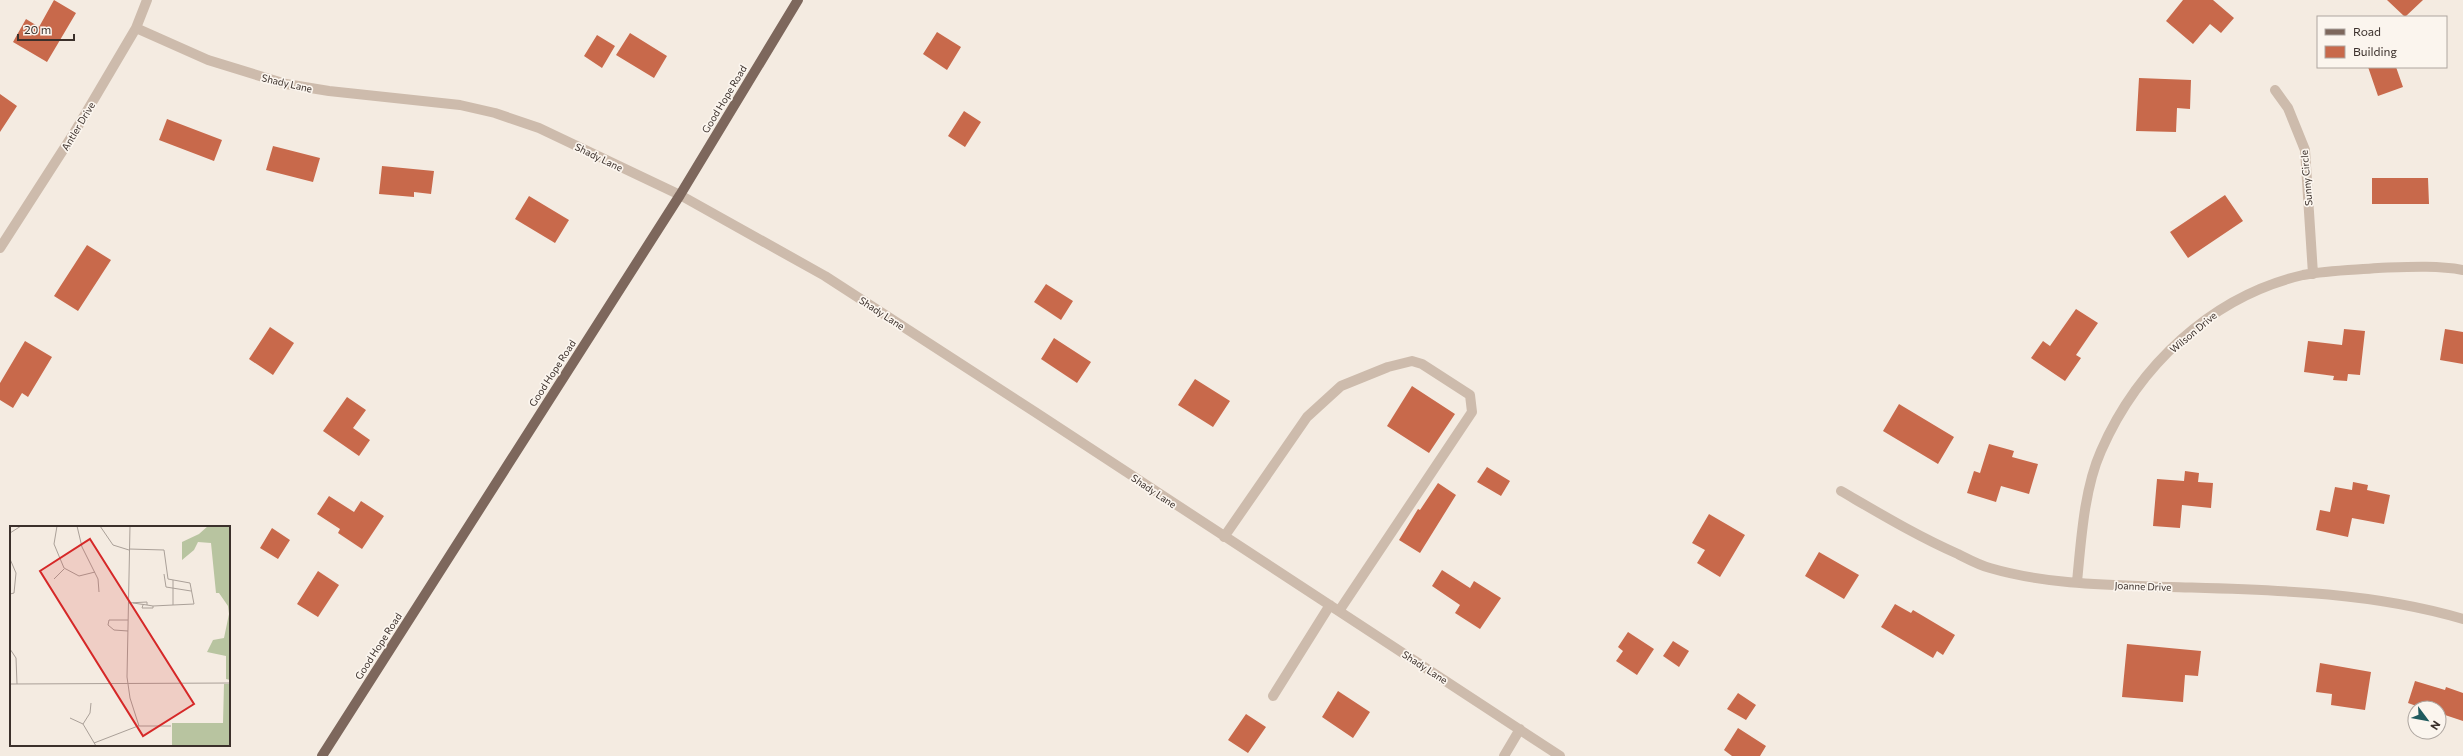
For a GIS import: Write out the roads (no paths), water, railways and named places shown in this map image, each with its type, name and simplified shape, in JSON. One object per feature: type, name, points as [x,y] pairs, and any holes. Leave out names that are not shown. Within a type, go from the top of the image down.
[{"type":"main road","name":"Good Hope Road","points":[[322,756],[680,195],[798,0]]},
{"type":"street","name":"Antler Drive","points":[[0,248],[74,133],[136,28],[146,0]]},
{"type":"street","name":"Shady Lane","points":[[136,28],[208,60],[286,84],[328,92],[460,105],[495,113],[539,128],[680,195],[825,276],[1036,412],[1224,537],[1340,611],[1560,756]]},
{"type":"street","name":"Sunny Circle","points":[[2275,90],[2288,108],[2305,150],[2313,274]]},
{"type":"street","name":"Wilson Drive","points":[[2077,582],[2086,506],[2100,453],[2117,418],[2138,388],[2173,347],[2219,309],[2262,289],[2313,274],[2403,267],[2463,270]]},
{"type":"street","points":[[1224,537],[1307,417],[1331,393],[1341,386],[1388,366],[1412,361],[1422,364],[1470,395],[1472,412],[1340,611]]},
{"type":"street","name":"Joanne Drive","points":[[1841,491],[1944,547],[1989,568],[2034,578],[2077,582],[2296,590],[2363,598],[2436,611],[2463,619]]},
{"type":"street","points":[[1273,696],[1330,605]]},
{"type":"street","points":[[1504,756],[1520,729]]}]
